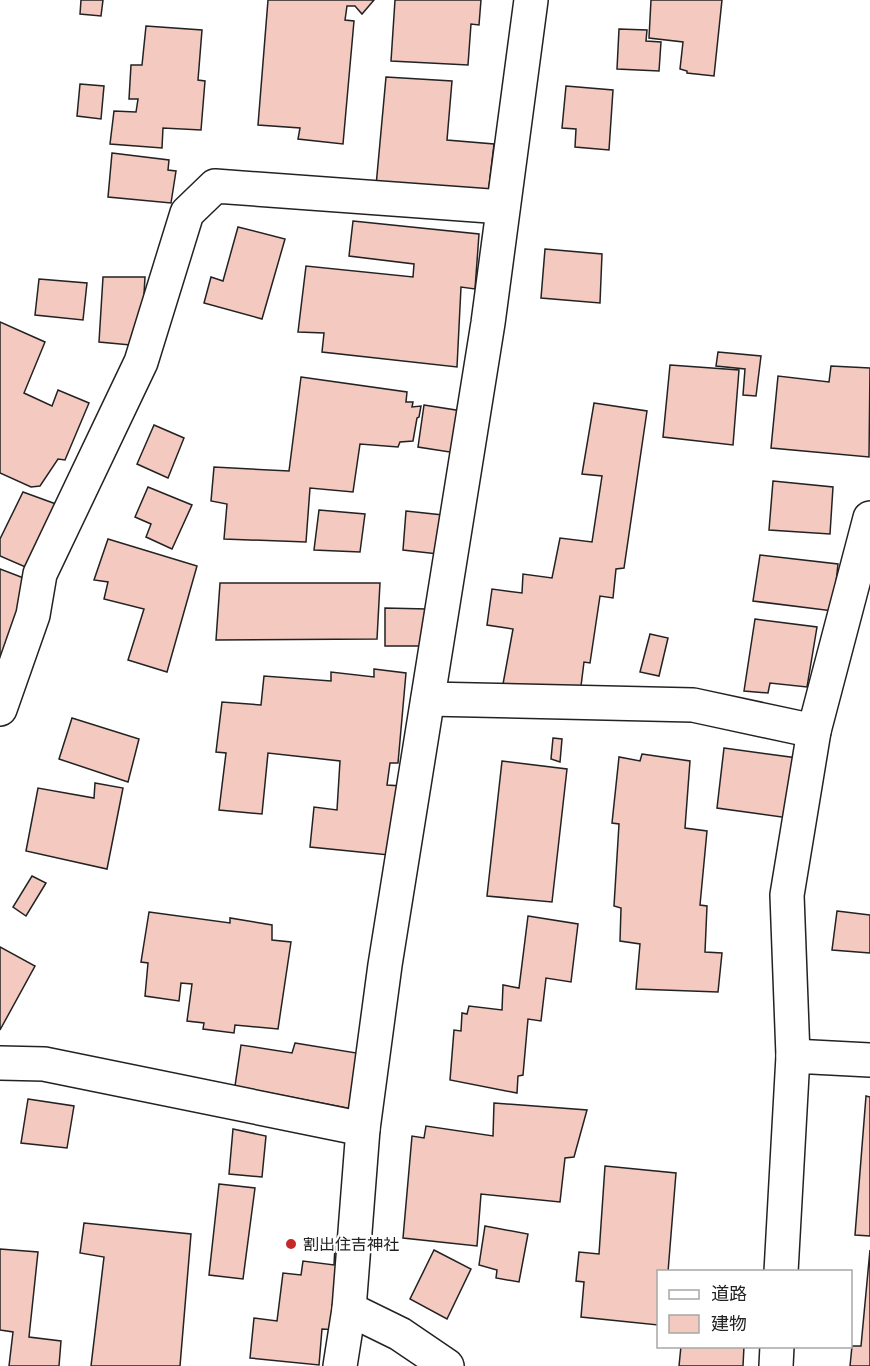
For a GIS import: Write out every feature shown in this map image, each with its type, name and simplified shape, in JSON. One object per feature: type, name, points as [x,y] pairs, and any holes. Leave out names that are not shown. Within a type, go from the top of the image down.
[{"type":"street","points":[[340,1366],[349,1309],[363,1129],[386,965],[488,323],[531,0]]},
{"type":"street","points":[[0,709],[33,615],[40,574],[141,363],[187,213],[215,186],[503,207]]},
{"type":"street","points":[[781,1270],[793,1056],[787,895],[814,731],[870,518]]},
{"type":"street","points":[[428,699],[693,705],[814,731]]},
{"type":"street","points":[[793,1056],[870,1060]]},
{"type":"street","points":[[0,1063],[44,1064],[363,1129]]},
{"type":"street","points":[[349,1309],[400,1334],[447,1366]]},
{"type":"street","points":[[776,1366],[777,1348]]},
{"type":"building","points":[[81,0],[103,0],[101,16],[80,14]]},
{"type":"building","points":[[268,0],[374,0],[362,14],[355,6],[347,6],[345,20],[354,21],[343,144],[298,139],[300,128],[258,125]]},
{"type":"building","points":[[395,0],[481,0],[479,25],[471,24],[468,65],[391,61]]},
{"type":"building","points":[[651,0],[722,0],[714,76],[687,73],[680,69],[683,42],[649,38]]},
{"type":"building","points":[[146,26],[202,30],[198,80],[205,81],[201,130],[163,128],[162,148],[110,144],[114,111],[136,112],[138,99],[129,99],[131,65],[142,65]]},
{"type":"building","points":[[619,29],[647,30],[646,41],[661,42],[659,71],[617,69]]},
{"type":"building","points":[[386,77],[452,81],[447,140],[494,144],[488,195],[376,186]]},
{"type":"building","points":[[80,84],[104,86],[101,119],[77,116]]},
{"type":"building","points":[[566,86],[613,90],[609,150],[575,147],[576,129],[562,128]]},
{"type":"building","points":[[112,153],[169,160],[168,170],[176,171],[171,203],[108,197]]},
{"type":"building","points":[[353,221],[479,234],[475,289],[461,287],[457,367],[322,352],[324,333],[298,332],[306,266],[413,277],[414,264],[349,256]]},
{"type":"building","points":[[238,227],[285,239],[262,319],[204,303],[211,277],[223,281]]},
{"type":"building","points":[[545,249],[602,254],[600,303],[541,298]]},
{"type":"building","points":[[103,277],[145,277],[141,346],[99,342]]},
{"type":"building","points":[[39,279],[87,283],[83,320],[35,315]]},
{"type":"building","points":[[0,322],[45,342],[24,393],[52,406],[58,390],[89,403],[65,460],[58,459],[40,486],[31,487],[0,473]]},
{"type":"building","points":[[718,352],[761,356],[756,396],[743,395],[745,369],[716,366]]},
{"type":"building","points":[[670,365],[739,370],[733,445],[663,437]]},
{"type":"building","points":[[831,366],[870,368],[869,457],[771,448],[778,376],[829,382]]},
{"type":"building","points":[[301,377],[407,392],[406,402],[413,402],[412,407],[421,406],[413,441],[400,442],[398,447],[360,444],[353,492],[310,488],[306,542],[224,539],[227,504],[211,501],[214,467],[289,471]]},
{"type":"building","points":[[594,403],[647,411],[624,568],[616,569],[613,598],[600,596],[590,663],[584,662],[580,694],[503,684],[513,629],[487,625],[492,589],[522,593],[523,574],[552,578],[560,538],[592,542],[602,476],[582,474]]},
{"type":"building","points":[[424,405],[462,411],[456,453],[418,447]]},
{"type":"building","points":[[154,425],[184,438],[168,478],[137,464]]},
{"type":"building","points":[[773,481],[833,487],[830,534],[769,530]]},
{"type":"building","points":[[148,487],[192,505],[172,549],[146,537],[151,524],[135,517]]},
{"type":"building","points":[[23,492],[67,508],[37,572],[0,556],[0,539]]},
{"type":"building","points":[[319,510],[365,514],[360,552],[314,550]]},
{"type":"building","points":[[406,511],[452,516],[447,555],[403,550]]},
{"type":"building","points":[[108,539],[197,566],[167,672],[128,660],[144,609],[104,599],[108,582],[94,580]]},
{"type":"building","points":[[760,555],[838,564],[833,611],[753,601]]},
{"type":"building","points":[[0,569],[34,582],[0,660]]},
{"type":"building","points":[[220,583],[380,583],[377,639],[216,640]]},
{"type":"building","points":[[385,608],[427,609],[429,646],[385,646]]},
{"type":"building","points":[[755,619],[817,627],[807,687],[770,683],[768,693],[744,691]]},
{"type":"building","points":[[650,634],[668,638],[659,676],[640,672]]},
{"type":"building","points":[[374,669],[406,673],[398,763],[390,763],[387,785],[402,786],[399,856],[310,847],[314,807],[337,810],[340,761],[268,753],[262,814],[219,810],[226,753],[216,752],[222,702],[261,705],[264,676],[331,681],[331,672],[374,677]]},
{"type":"building","points":[[72,718],[139,739],[128,782],[59,759]]},
{"type":"building","points":[[553,738],[562,739],[560,762],[551,759]]},
{"type":"building","points":[[724,748],[805,759],[796,819],[717,808]]},
{"type":"building","points":[[642,754],[690,761],[685,828],[707,831],[700,905],[707,906],[705,952],[722,953],[718,992],[636,989],[640,944],[620,941],[621,908],[614,906],[619,824],[612,823],[619,757],[640,761]]},
{"type":"building","points":[[502,761],[567,769],[552,902],[487,896]]},
{"type":"building","points":[[95,783],[123,788],[107,869],[26,851],[38,788],[94,798]]},
{"type":"building","points":[[32,876],[46,883],[26,916],[13,907]]},
{"type":"building","points":[[837,911],[870,915],[870,953],[832,950]]},
{"type":"building","points":[[149,912],[230,923],[230,918],[272,925],[272,940],[291,942],[278,1029],[235,1025],[234,1033],[203,1029],[204,1023],[187,1021],[192,984],[181,983],[179,1001],[145,996],[148,963],[141,962]]},
{"type":"building","points":[[528,916],[578,924],[571,982],[546,978],[541,1021],[528,1019],[523,1075],[518,1076],[517,1093],[450,1080],[454,1030],[461,1031],[462,1013],[467,1014],[469,1006],[502,1010],[503,985],[519,988]]},
{"type":"building","points":[[0,947],[35,966],[0,1030]]},
{"type":"building","points":[[295,1043],[369,1055],[362,1111],[235,1086],[241,1045],[292,1053]]},
{"type":"building","points":[[866,1096],[870,1097],[870,1236],[855,1235]]},
{"type":"building","points":[[28,1099],[74,1106],[67,1148],[21,1143]]},
{"type":"building","points":[[494,1103],[587,1110],[574,1157],[565,1158],[560,1202],[481,1194],[477,1246],[403,1238],[412,1136],[424,1138],[426,1126],[493,1136]]},
{"type":"building","points":[[233,1129],[266,1136],[262,1177],[229,1174]]},
{"type":"building","points":[[605,1166],[676,1173],[668,1270],[657,1270],[657,1325],[581,1317],[584,1282],[576,1281],[579,1252],[599,1254]]},
{"type":"building","points":[[219,1184],[255,1188],[243,1279],[209,1275]]},
{"type":"building","points":[[84,1223],[191,1234],[180,1366],[91,1366],[104,1257],[80,1253]]},
{"type":"building","points":[[485,1226],[528,1234],[519,1282],[496,1278],[497,1270],[479,1265]]},
{"type":"building","points":[[335,1246],[350,1247],[338,1330],[322,1329],[319,1365],[250,1358],[254,1318],[277,1321],[283,1273],[301,1275],[303,1261],[334,1265]]},
{"type":"building","points":[[0,1249],[38,1252],[29,1337],[61,1341],[59,1366],[9,1366],[13,1332],[0,1330]]},
{"type":"building","points":[[434,1250],[471,1269],[447,1319],[410,1299]]},
{"type":"building","points":[[870,1250],[870,1366],[850,1366],[852,1346],[861,1346]]},
{"type":"building","points":[[681,1348],[744,1348],[743,1366],[679,1366]]},
{"type":"place","name":"割出住吉神社","points":[[291,1244]]}]
